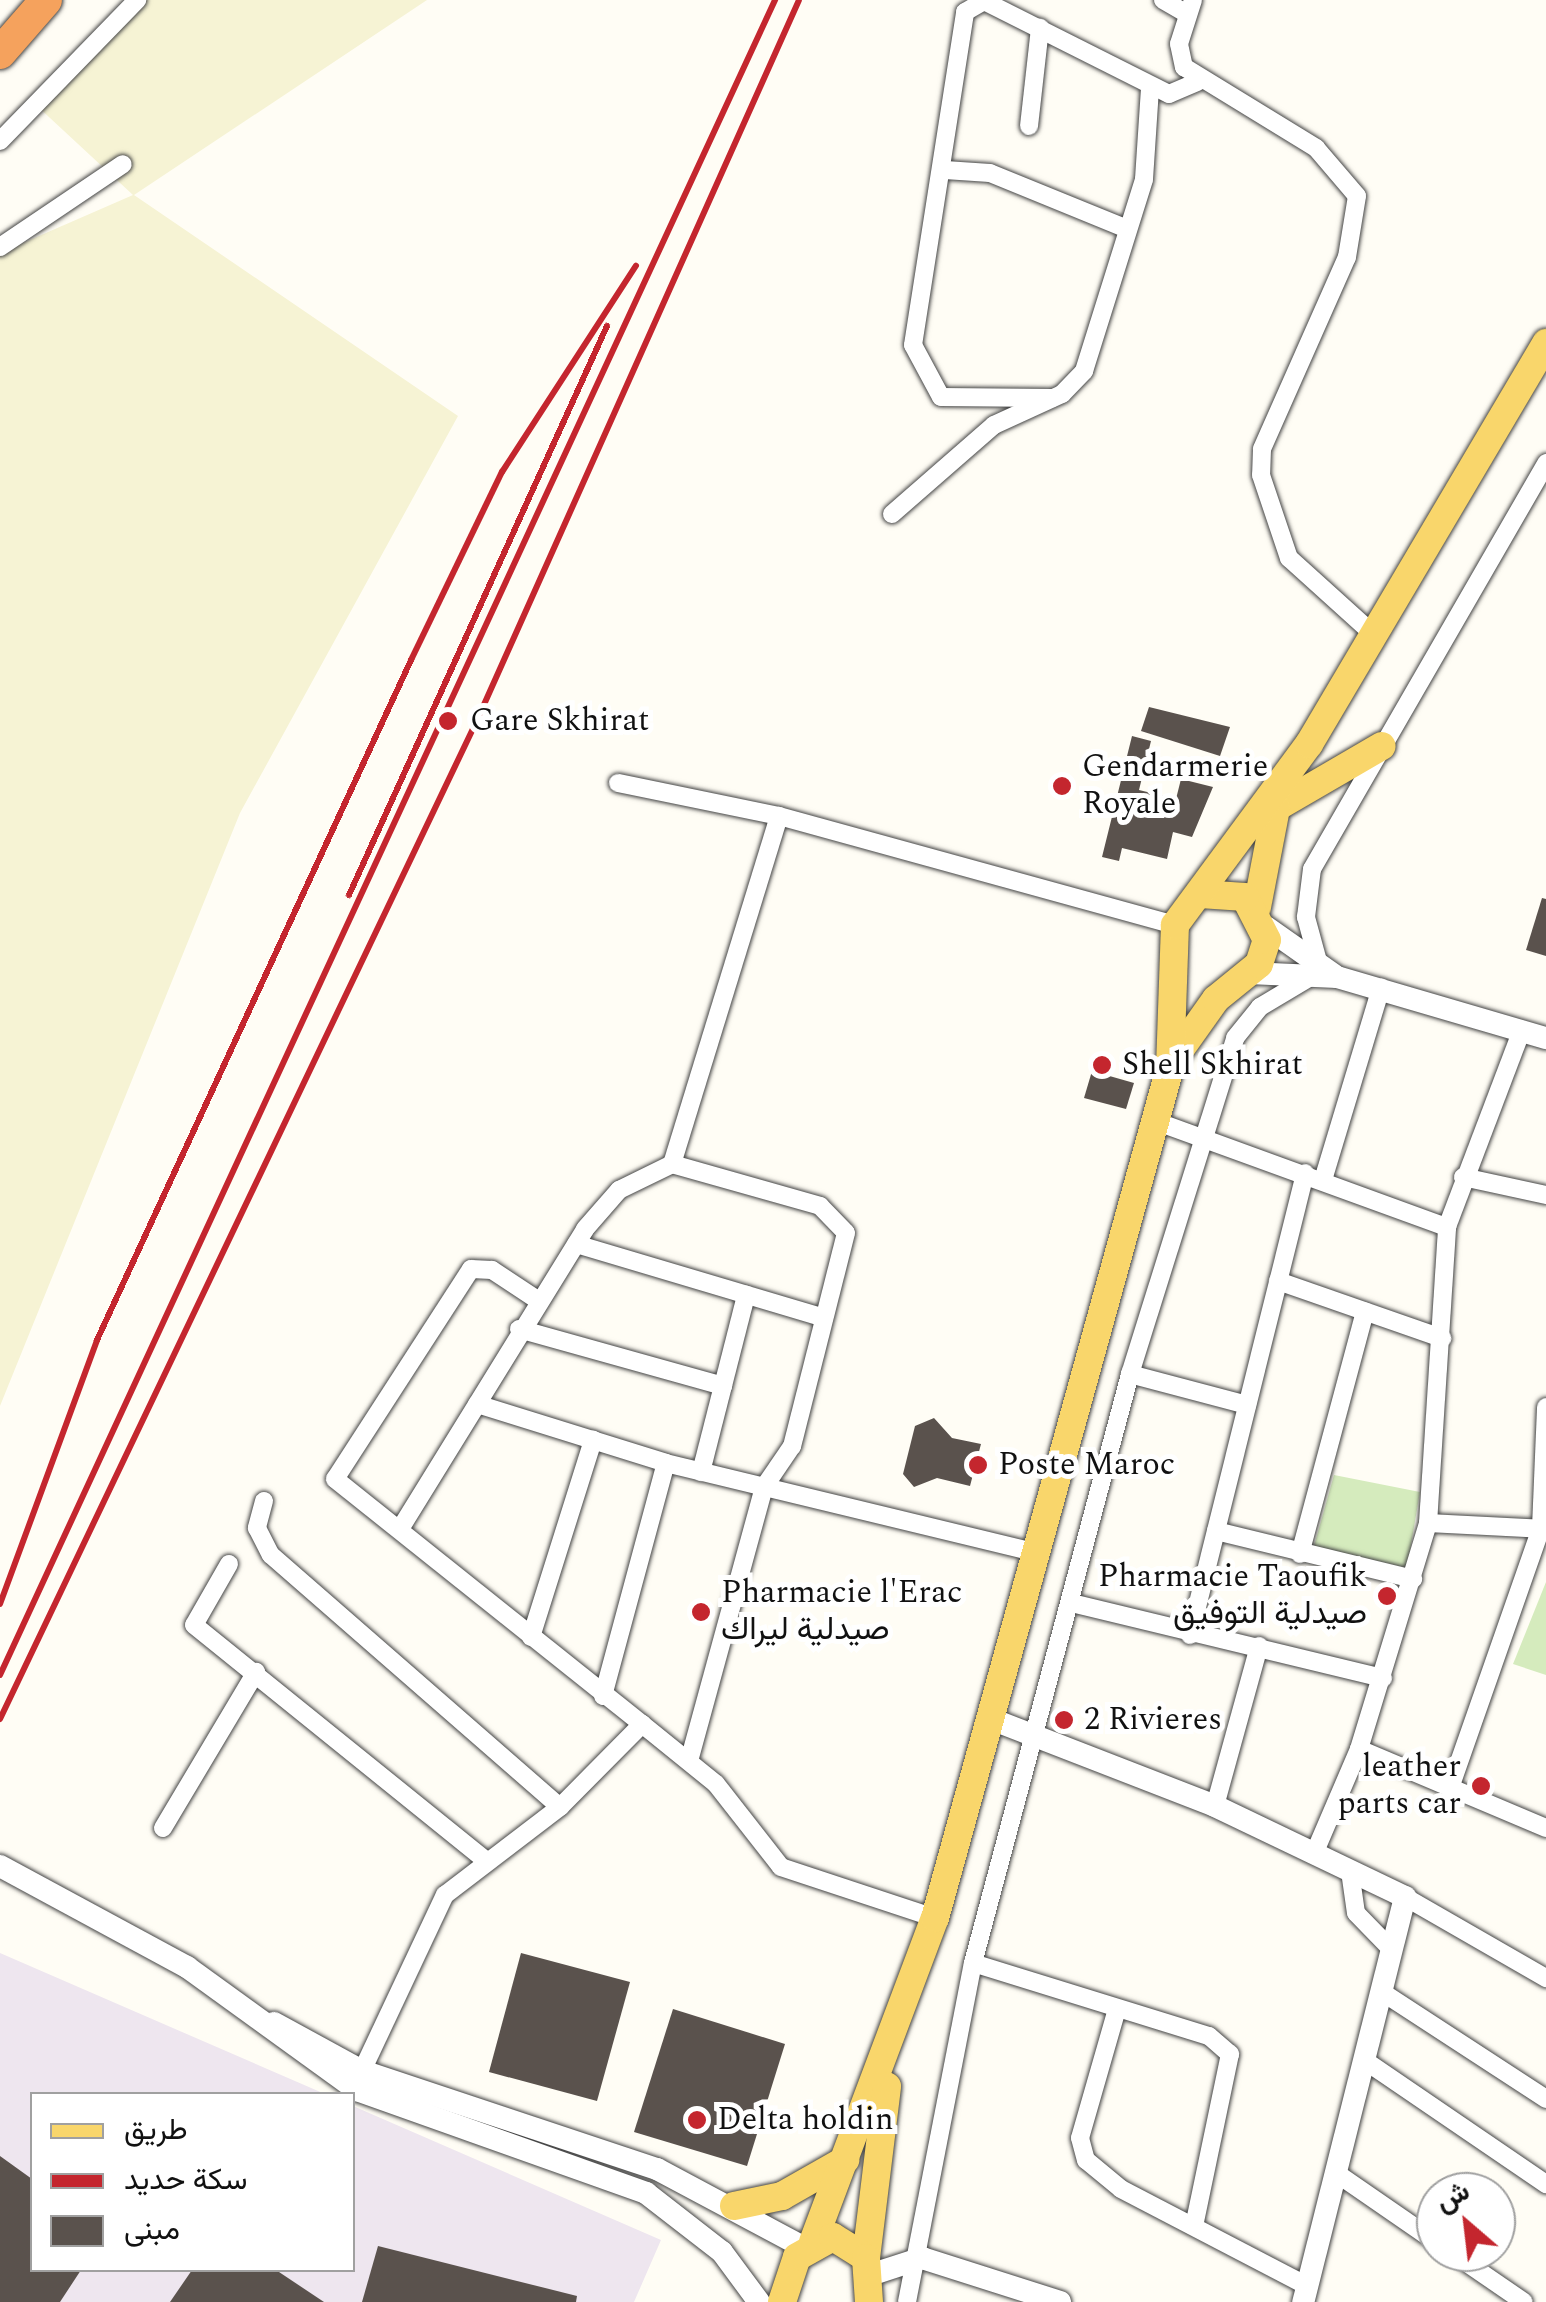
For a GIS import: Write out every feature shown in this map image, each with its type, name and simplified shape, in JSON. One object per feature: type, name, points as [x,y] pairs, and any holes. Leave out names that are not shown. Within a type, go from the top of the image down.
[{"type":"highway","points":[[0,52],[46,0]]},
{"type":"main road","points":[[782,2302],[892,2046],[935,1918],[1170,1068],[1176,925],[1280,794],[1546,343]]},
{"type":"main road","points":[[1280,794],[1382,746]]},
{"type":"main road","points":[[1170,1068],[1198,1020],[1264,952],[1261,917],[1280,794]]},
{"type":"main road","points":[[1200,894],[1231,892],[1261,917]]},
{"type":"main road","points":[[1177,954],[1209,982],[1243,977]]},
{"type":"main road","points":[[869,2278],[892,2046]]},
{"type":"main road","points":[[734,2206],[805,2186],[846,2159]]},
{"type":"main road","points":[[809,2245],[843,2239],[869,2278]]},
{"type":"street","points":[[0,141],[137,0]]},
{"type":"street","points":[[1163,0],[1190,7],[1179,44],[1197,82],[1316,148],[1358,196],[1347,257],[1262,449],[1261,475],[1289,558],[1372,634]]},
{"type":"street","points":[[1052,398],[941,397],[913,345],[972,1],[1040,28],[1150,88],[1169,94],[1197,82]]},
{"type":"street","points":[[1030,126],[1040,28]]},
{"type":"street","points":[[892,514],[994,425],[1052,398],[1084,371],[1144,179],[1150,88]]},
{"type":"street","points":[[0,247],[122,164]]},
{"type":"street","points":[[946,170],[990,172],[1128,230]]},
{"type":"street","points":[[1323,973],[1308,884],[1382,746],[1546,463]]},
{"type":"street","points":[[618,783],[779,816],[1176,925]]},
{"type":"street","points":[[672,1164],[779,816]]},
{"type":"street","points":[[1261,917],[1323,973]]},
{"type":"street","points":[[907,2302],[922,2258],[973,1963],[1130,1374],[1204,1136],[1242,1027],[1323,973]]},
{"type":"street","points":[[1243,977],[1323,973],[1546,1038]]},
{"type":"street","points":[[1324,1180],[1381,988]]},
{"type":"street","points":[[1314,1854],[1359,1749],[1428,1523],[1447,1227],[1522,1030]]},
{"type":"street","points":[[1155,1121],[1447,1227]]},
{"type":"street","points":[[400,1529],[536,1299],[619,1190],[672,1164],[838,1217],[846,1233],[792,1446],[764,1487],[690,1758]]},
{"type":"street","points":[[1190,1635],[1305,1173]]},
{"type":"street","points":[[1463,1177],[1546,1195]]},
{"type":"street","points":[[576,1244],[824,1318]]},
{"type":"street","points":[[536,1299],[492,1270],[471,1269],[336,1468],[336,1485],[400,1529],[603,1696],[690,1758],[781,1867],[935,1918]]},
{"type":"street","points":[[1278,1281],[1442,1338]]},
{"type":"street","points":[[701,1472],[746,1295]]},
{"type":"street","points":[[1300,1554],[1366,1312]]},
{"type":"street","points":[[519,1329],[723,1386]]},
{"type":"street","points":[[1130,1374],[1247,1405]]},
{"type":"street","points":[[476,1404],[666,1463],[1035,1552]]},
{"type":"street","points":[[1450,1788],[1544,1528],[1546,1407]]},
{"type":"street","points":[[531,1637],[593,1440]]},
{"type":"street","points":[[603,1696],[666,1463]]},
{"type":"street","points":[[264,1501],[257,1528],[271,1555],[560,1808]]},
{"type":"street","points":[[1428,1523],[1544,1528]]},
{"type":"street","points":[[1216,1531],[1413,1579]]},
{"type":"street","points":[[229,1564],[194,1625],[483,1858]]},
{"type":"street","points":[[1072,1603],[1190,1635],[1259,1646],[1383,1678]]},
{"type":"street","points":[[1215,1806],[1259,1646]]},
{"type":"street","points":[[163,1828],[256,1672]]},
{"type":"street","points":[[991,1718],[1215,1806],[1405,1896],[1546,1978]]},
{"type":"street","points":[[362,2071],[422,1931],[483,1858],[560,1808],[642,1724]]},
{"type":"street","points":[[1359,1749],[1546,1828]]},
{"type":"street","points":[[0,1866],[115,1922],[357,2090],[646,2193],[722,2252],[760,2302]]},
{"type":"street","points":[[1350,1870],[1356,1913],[1392,1950]]},
{"type":"street","points":[[1117,2009],[1080,2138],[1086,2160],[1121,2190],[1195,2222],[1305,2294],[1339,2175],[1405,1896]]},
{"type":"street","points":[[973,1963],[1209,2036],[1230,2054],[1195,2222]]},
{"type":"street","points":[[1382,1992],[1546,2099]]},
{"type":"street","points":[[256,2018],[362,2071],[656,2169],[809,2245]]},
{"type":"street","points":[[1367,2062],[1546,2184]]},
{"type":"street","points":[[1339,2175],[1416,2228]]},
{"type":"street","points":[[869,2278],[922,2258],[1054,2301]]},
{"type":"street","points":[[1480,2272],[1524,2302]]},
{"type":"shaded area","points":[[142,0],[427,0],[134,195],[458,416],[240,813],[0,1406],[0,253],[133,195],[36,105]]},
{"type":"shaded area","points":[[0,1953],[320,2092],[30,2092],[30,2272],[355,2272],[355,2107],[661,2240],[634,2302],[0,2302]]},
{"type":"green space","points":[[1334,1475],[1420,1492],[1407,1568],[1314,1546]]},
{"type":"green space","points":[[1546,1582],[1546,1675],[1513,1664]]},
{"type":"building","points":[[1149,707],[1230,727],[1220,756],[1141,731]]},
{"type":"building","points":[[1132,736],[1151,741],[1139,790],[1176,799],[1181,779],[1213,787],[1192,837],[1173,832],[1167,859],[1122,848],[1119,861],[1102,857]]},
{"type":"building","points":[[1542,898],[1546,899],[1546,956],[1526,950]]},
{"type":"building","points":[[1092,1071],[1134,1083],[1126,1109],[1084,1098]]},
{"type":"building","points":[[934,1418],[952,1438],[981,1444],[970,1486],[937,1478],[914,1487],[903,1474],[915,1426]]},
{"type":"building","points":[[521,1953],[630,1982],[597,2101],[489,2072]]},
{"type":"building","points":[[673,2009],[785,2044],[747,2166],[634,2132]]},
{"type":"building","points":[[0,2156],[30,2178],[30,2272],[80,2272],[60,2302],[0,2302]]},
{"type":"building","points":[[378,2246],[577,2296],[576,2302],[362,2302]]},
{"type":"building","points":[[191,2272],[279,2272],[324,2302],[170,2302]]},
{"type":"railway","points":[[0,1675],[775,0]]},
{"type":"railway","points":[[0,1719],[478,718],[799,0]]},
{"type":"railway","points":[[0,1604],[97,1340],[411,660],[502,472],[636,266]]},
{"type":"railway","points":[[349,895],[607,326]]},
{"type":"place","name":"Gare Skhirat","points":[[448,721]]},
{"type":"place","name":"Gendarmerie Royale","points":[[1062,786]]},
{"type":"place","name":"Shell Skhirat","points":[[1102,1065]]},
{"type":"place","name":"Poste Maroc","points":[[978,1465]]},
{"type":"place","name":"Pharmacie Taoufik صيدلية التوفيق","points":[[1387,1596]]},
{"type":"place","name":"Pharmacie l'Erac صيدلية ليراك","points":[[701,1612]]},
{"type":"place","name":"2 Rivieres","points":[[1064,1720]]},
{"type":"place","name":"leather parts car","points":[[1481,1786]]},
{"type":"place","name":"Delta holdin","points":[[697,2120]]}]
